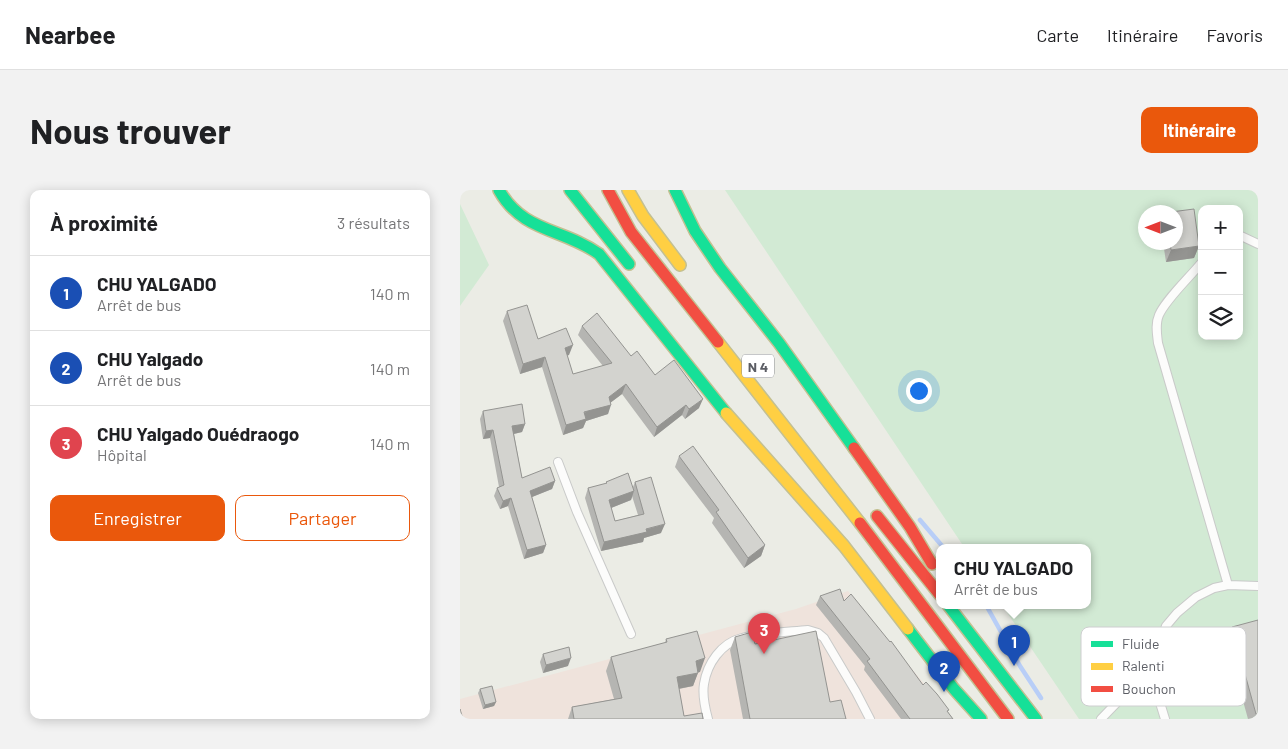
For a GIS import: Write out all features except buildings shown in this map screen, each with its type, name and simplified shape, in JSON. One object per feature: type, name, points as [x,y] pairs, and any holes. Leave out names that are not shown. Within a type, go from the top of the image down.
[{"type":"highway","points":[[570,190],[636,272]]},
{"type":"highway","name":"N 4","points":[[608,190],[631,232],[834,488],[1008,719]]},
{"type":"highway","points":[[628,190],[643,216],[688,275]]},
{"type":"highway","points":[[675,190],[695,231],[710,253],[779,343],[882,487],[910,527],[936,571]]},
{"type":"highway","points":[[501,192],[519,217],[580,242],[599,254],[723,410],[844,546],[954,689],[981,719]]},
{"type":"highway","points":[[869,506],[936,590]]},
{"type":"highway","points":[[862,545],[963,661]]},
{"type":"highway","points":[[951,609],[1036,719]]},
{"type":"highway","points":[[959,609],[982,647]]},
{"type":"lane","points":[[1243,237],[1258,244]]},
{"type":"lane","points":[[1198,267],[1167,304],[1159,316],[1156,326],[1158,343],[1228,585]]},
{"type":"lane","points":[[558,462],[577,512],[631,634]]},
{"type":"lane","points":[[1166,627],[1177,613],[1196,597],[1214,588],[1228,585],[1258,586]]},
{"type":"lane","points":[[708,719],[704,701],[704,684],[712,663],[726,644],[741,638],[808,630],[818,632],[824,638],[870,719]]},
{"type":"lane","points":[[1101,719],[1114,706]]},
{"type":"lane","points":[[1161,706],[1165,719]]},
{"type":"shaded area","points":[[848,591],[953,719],[460,719],[460,699],[796,609]]},
{"type":"green space","points":[[725,190],[1258,190],[1258,719],[1079,719],[1005,609],[1091,609],[1091,544],[962,544]]},
{"type":"green space","points":[[460,204],[489,265],[460,306]]},
{"type":"waterway","points":[[920,520],[940,544]]},
{"type":"waterway","points":[[988,609],[1020,666],[1041,698]]},
{"type":"traffic: fast","points":[[499,190],[509,204],[532,222],[572,239],[599,254],[726,413]]},
{"type":"traffic: fast","points":[[570,190],[629,264]]},
{"type":"traffic: fast","points":[[675,190],[695,231],[720,268],[779,343],[854,448]]},
{"type":"traffic: fast","points":[[951,609],[1036,719]]},
{"type":"traffic: fast","points":[[908,629],[954,689],[981,719]]},
{"type":"traffic: slow","points":[[628,190],[643,216],[680,265]]},
{"type":"traffic: slow","points":[[718,342],[860,523]]},
{"type":"traffic: slow","points":[[726,413],[844,546],[908,629]]},
{"type":"traffic: jam","points":[[608,190],[631,232],[718,342]]},
{"type":"traffic: jam","points":[[854,448],[910,527],[932,564]]},
{"type":"traffic: jam","points":[[877,516],[936,590]]},
{"type":"traffic: jam","points":[[860,523],[1008,719]]},
{"type":"place","name":"CHU Yalgado Ouédraogo","points":[[764,654]]},
{"type":"place","name":"CHU YALGADO","points":[[1014,666]]},
{"type":"place","name":"CHU Yalgado","points":[[944,692]]}]
